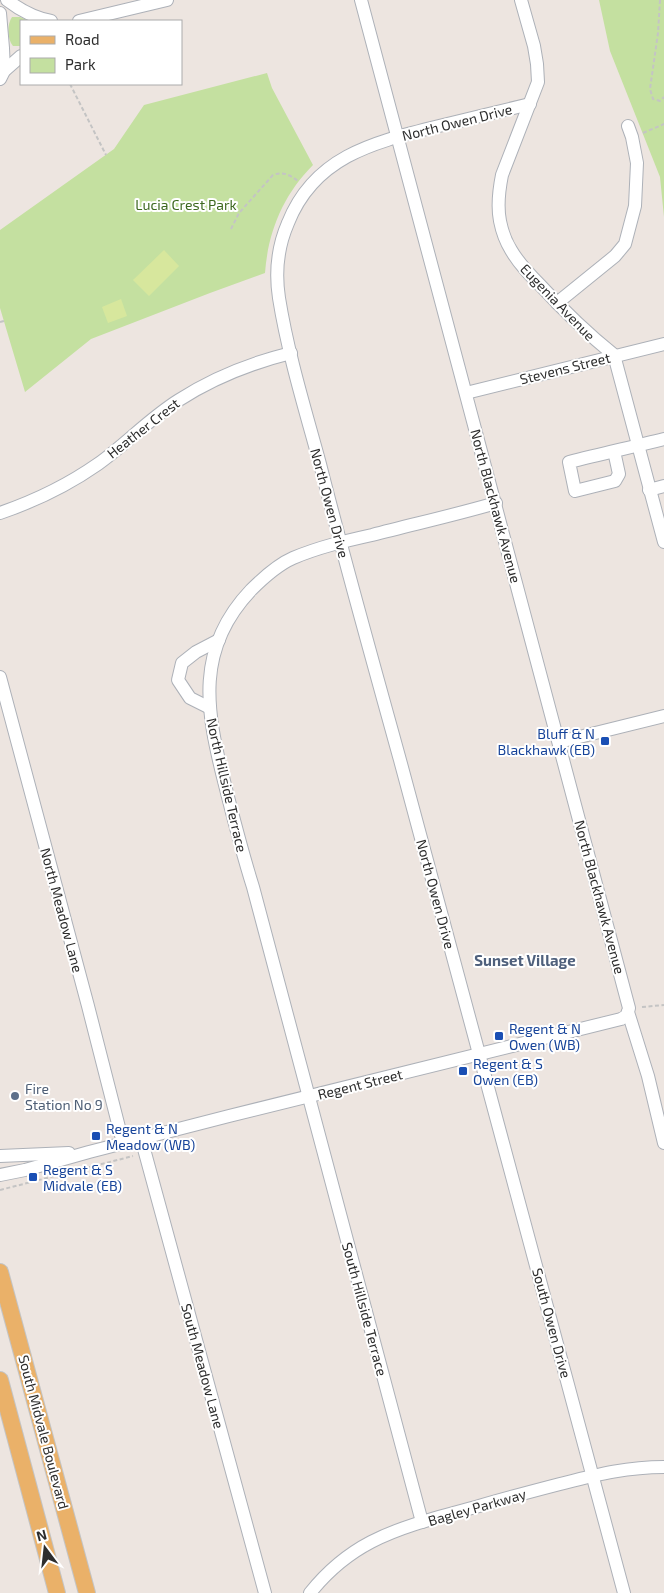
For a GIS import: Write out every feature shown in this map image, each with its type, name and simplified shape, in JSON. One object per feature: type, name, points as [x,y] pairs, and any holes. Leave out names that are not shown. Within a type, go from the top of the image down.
[{"type":"main road","name":"South Midvale Boulevard","points":[[0,1272],[87,1593]]},
{"type":"main road","name":"South Midvale Boulevard","points":[[0,1380],[57,1593]]},
{"type":"street","points":[[7,0],[44,20]]},
{"type":"street","points":[[83,20],[167,0]]},
{"type":"street","name":"North Blackhawk Avenue","points":[[361,0],[496,502],[648,1076],[664,1143]]},
{"type":"street","name":"Eugenia Avenue","points":[[521,0],[534,46],[538,82],[502,175],[499,191],[500,221],[510,249],[517,259],[557,303],[595,340],[614,355]]},
{"type":"street","points":[[0,13],[3,48],[2,75]]},
{"type":"street","points":[[2,75],[20,57]]},
{"type":"street","name":"North Owen Drive","points":[[479,1054],[291,353],[278,294],[277,274],[278,258],[289,218],[302,197],[326,171],[352,153],[371,144],[398,136],[530,104]]},
{"type":"street","points":[[557,303],[615,256],[625,244],[635,206],[637,163],[628,126]]},
{"type":"street","name":"Stevens Street","points":[[466,393],[664,344]]},
{"type":"street","name":"Heather Crest","points":[[0,513],[73,480],[99,463],[165,409],[191,392],[258,361],[291,353]]},
{"type":"street","points":[[614,355],[664,542]]},
{"type":"street","points":[[614,451],[664,439]]},
{"type":"street","points":[[649,490],[664,486]]},
{"type":"street","name":"North Hillside Terrace","points":[[308,1097],[219,760],[210,708],[209,687],[211,667],[219,640],[227,622],[242,600],[271,572],[291,559],[340,541],[496,502]]},
{"type":"street","points":[[210,708],[190,698],[178,680],[182,663],[196,652],[219,640]]},
{"type":"street","name":"North Meadow Lane","points":[[0,677],[123,1143]]},
{"type":"street","points":[[559,742],[664,716]]},
{"type":"street","name":"Regent Street","points":[[0,1175],[25,1170],[141,1138],[621,1019],[626,1016],[629,1010]]},
{"type":"street","name":"South Owen Drive","points":[[479,1054],[624,1593]]},
{"type":"street","name":"South Hillside Terrace","points":[[308,1097],[422,1522]]},
{"type":"street","name":"South Meadow Lane","points":[[141,1138],[265,1593]]},
{"type":"street","name":"Regent Street","points":[[0,1156],[89,1152]]},
{"type":"street","name":"Bagley Parkway","points":[[310,1593],[336,1566],[369,1543],[422,1522],[611,1471],[640,1467],[664,1467]]},
{"type":"path","points":[[664,1],[660,1],[658,33],[650,89],[653,99],[660,101],[664,97]]},
{"type":"path","points":[[71,85],[106,155]]},
{"type":"path","points":[[634,148],[642,133],[664,124]]},
{"type":"path","points":[[232,230],[239,213],[273,174],[287,174],[308,189]]},
{"type":"path","points":[[0,322],[4,321]]},
{"type":"path","points":[[629,1010],[664,1005]]},
{"type":"path","points":[[0,1190],[133,1156]]},
{"type":"green space","points":[[599,0],[664,0],[664,217],[660,177],[610,51]]},
{"type":"green space","points":[[12,17],[20,17],[27,20],[20,20],[20,46],[13,46],[10,40],[10,20]]},
{"type":"green space","name":"Lucia Crest Park","points":[[267,73],[272,88],[313,165],[293,189],[279,215],[270,243],[265,273],[91,339],[25,392],[0,308],[0,230],[114,149],[144,105]]},
{"type":"green space","points":[[164,250],[179,266],[149,296],[133,280]]},
{"type":"green space","points":[[121,299],[127,316],[108,323],[102,307]]},
{"type":"place","name":"Bluff & N Blackhawk (EB)","points":[[605,741]]},
{"type":"place","name":"Regent & N Owen (WB)","points":[[499,1036]]},
{"type":"place","name":"Regent & S Owen (EB)","points":[[463,1071]]},
{"type":"place","name":"Fire Station No 9","points":[[15,1096]]},
{"type":"place","name":"Regent & N Meadow (WB)","points":[[96,1136]]},
{"type":"place","name":"Regent & S Midvale (EB)","points":[[33,1177]]},
{"type":"district","name":"Sunset Village","points":[[525,960]]}]
